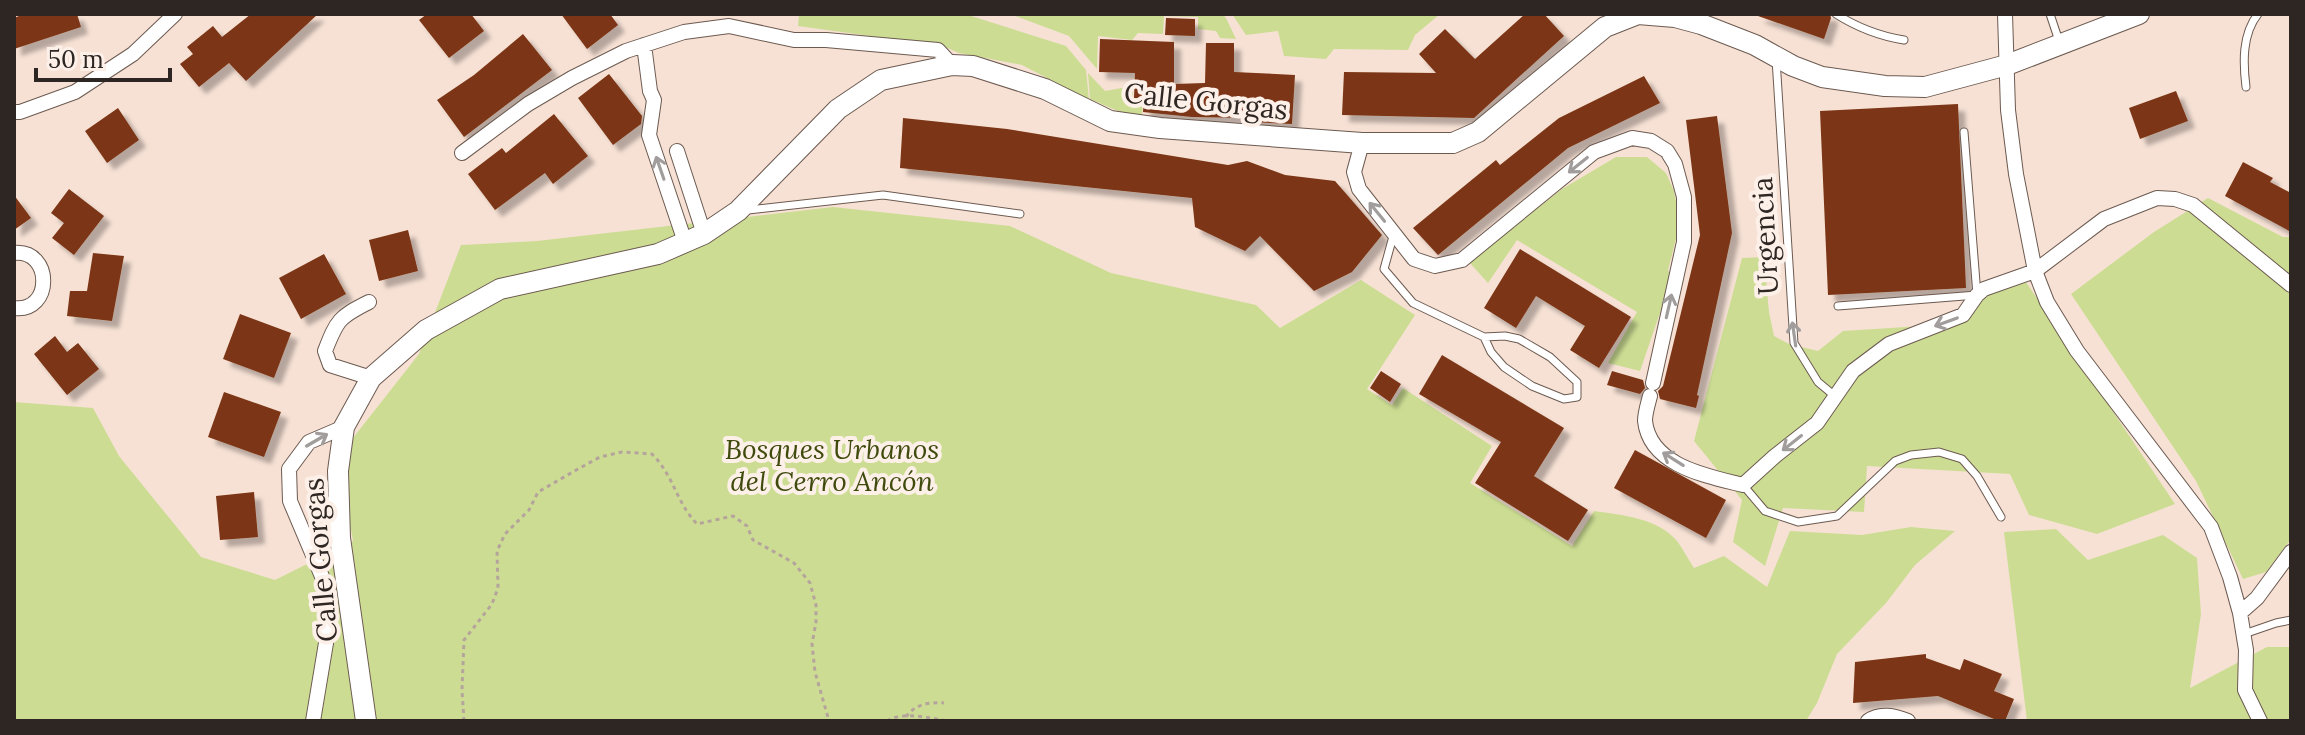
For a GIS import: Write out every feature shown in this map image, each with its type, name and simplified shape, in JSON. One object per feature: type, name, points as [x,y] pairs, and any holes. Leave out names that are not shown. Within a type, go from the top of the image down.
[{"type":"street","points":[[14,112],[75,92],[133,54],[175,14]]},
{"type":"street","name":"Calle Gorgas","points":[[366,721],[340,538],[338,471],[344,427],[371,378],[426,330],[500,289],[658,254],[695,238],[738,211],[838,109],[881,80],[952,65],[973,66],[1045,89],[1110,121],[1174,130],[1362,143],[1453,143],[1478,132],[1602,21],[1638,14],[1675,17],[1724,33],[1822,77],[1885,86],[1925,87],[2007,65],[2139,14]]},
{"type":"street","points":[[2005,14],[2008,110],[2016,174],[2035,271],[2047,302],[2077,351],[2211,527],[2240,613],[2246,650],[2245,690],[2260,721]]},
{"type":"street","points":[[462,153],[528,104],[572,78],[626,51],[684,32],[729,26],[794,40],[938,50],[952,65]]},
{"type":"street","points":[[644,45],[654,100],[649,135],[695,238]]},
{"type":"street","points":[[1362,143],[1354,172],[1359,189],[1414,259],[1435,266],[1462,260],[1594,152],[1632,138],[1651,141],[1667,151],[1675,164],[1684,197],[1684,242],[1645,419],[1652,443],[1665,456],[1692,471],[1743,485],[1817,423],[1853,371],[1889,344],[1963,315],[1984,289],[2035,271],[2104,219],[2157,198],[2175,199],[2193,205],[2291,285]]},
{"type":"street","points":[[677,151],[695,238]]},
{"type":"street","points":[[14,253],[20,252],[35,259],[43,272],[44,288],[35,302],[21,309],[14,308]]},
{"type":"street","points":[[369,302],[346,313],[335,324],[325,351],[330,365],[371,378]]},
{"type":"street","points":[[313,721],[326,643],[329,593],[290,501],[289,469],[309,442],[344,427]]},
{"type":"street","points":[[2240,613],[2257,598],[2291,552]]},
{"type":"street","points":[[1868,721],[1873,717],[1894,715],[1908,721]]},
{"type":"lane","points":[[1836,14],[1881,36],[1904,40]]},
{"type":"lane","points":[[2050,14],[2060,43]]},
{"type":"lane","points":[[2246,87],[2243,59],[2251,22],[2258,14]]},
{"type":"lane","name":"Urgencia","points":[[1776,57],[1794,343],[1818,382],[1836,397]]},
{"type":"lane","points":[[1838,306],[1977,295],[1964,132]]},
{"type":"lane","points":[[738,211],[883,195],[1020,214]]},
{"type":"lane","points":[[1394,233],[1384,269],[1413,303],[1484,337],[1519,339],[1550,357],[1577,382],[1577,397],[1564,399],[1532,386],[1504,367],[1491,352],[1484,337]]},
{"type":"lane","points":[[1743,485],[1765,511],[1798,522],[1837,516],[1895,461],[1911,455],[1939,452],[1962,459],[1977,476],[2001,517]]},
{"type":"lane","points":[[2244,634],[2291,620]]},
{"type":"path","points":[[464,721],[464,640],[492,604],[498,588],[497,551],[505,534],[529,510],[538,492],[600,457],[622,452],[652,454],[664,466],[688,514],[697,524],[733,516],[747,526],[753,540],[794,563],[810,583],[816,605],[812,644],[815,672],[829,721]]},
{"type":"path","points":[[906,717],[916,707],[932,702],[944,703]]},
{"type":"path","points":[[887,721],[893,717],[947,721]]},
{"type":"green space","points":[[799,14],[965,14],[1066,46],[1086,70],[1089,100],[1022,65],[959,53],[943,46],[798,26]]},
{"type":"green space","points":[[1010,14],[1222,14],[1236,39],[1220,38],[1216,31],[1198,29],[1198,17],[1164,16],[1163,34],[1138,33],[1132,40],[1098,36],[1097,69],[1069,36]]},
{"type":"green space","points":[[1232,14],[1440,14],[1415,35],[1408,50],[1334,49],[1326,59],[1284,56],[1278,31],[1246,35]]},
{"type":"green space","points":[[1088,73],[1105,91],[1133,86],[1133,98],[1143,99],[1142,115],[1127,115],[1090,99]]},
{"type":"green space","points":[[1616,157],[1647,157],[1666,173],[1674,191],[1680,223],[1668,270],[1672,278],[1640,371],[1608,363],[1637,312],[1517,240],[1488,283],[1469,262],[1562,189]]},
{"type":"green space","points":[[2208,198],[2283,237],[2291,237],[2291,539],[2266,572],[2243,579],[2196,481],[2071,294],[2154,232]]},
{"type":"green space","name":"Bosques Urbanos del Cerro Ancón","points":[[833,207],[1010,226],[1111,273],[1256,305],[1280,328],[1361,280],[1415,315],[1367,389],[1392,405],[1403,388],[1492,446],[1470,483],[1572,546],[1594,511],[1628,516],[1650,522],[1669,533],[1694,568],[1724,556],[1767,587],[1790,531],[1862,535],[1911,527],[1955,531],[1915,565],[1886,603],[1837,654],[1817,703],[1806,721],[14,721],[14,402],[93,408],[119,456],[201,557],[275,580],[353,541],[338,457],[419,354],[461,245],[537,241]]},
{"type":"green space","points":[[1764,257],[1774,336],[1789,344],[1818,351],[1843,331],[1953,324],[1994,287],[2026,282],[2175,504],[2097,534],[2029,515],[2010,474],[1867,466],[1864,512],[1783,508],[1765,566],[1733,542],[1742,500],[1694,441],[1742,258]]},
{"type":"green space","points":[[2056,529],[2088,560],[2163,535],[2197,558],[2201,614],[2190,688],[2267,647],[2291,647],[2291,721],[2027,721],[2004,532]]},
{"type":"building","points":[[24,14],[77,14],[81,27],[14,49],[14,18]]},
{"type":"building","points":[[251,14],[318,14],[246,81],[229,63],[199,87],[180,64],[193,54],[187,47],[213,26],[222,37]]},
{"type":"building","points":[[427,14],[471,14],[484,31],[449,58],[419,20]]},
{"type":"building","points":[[561,14],[610,14],[618,25],[587,49]]},
{"type":"building","points":[[1525,14],[1544,14],[1564,36],[1474,118],[1342,115],[1344,72],[1436,73],[1419,54],[1445,29],[1475,59]]},
{"type":"building","points":[[1758,14],[1830,14],[1831,18],[1824,39]]},
{"type":"building","points":[[1166,18],[1195,19],[1195,36],[1165,35]]},
{"type":"building","points":[[523,34],[552,70],[464,137],[437,100],[474,75]]},
{"type":"building","points":[[1100,39],[1174,42],[1174,84],[1205,83],[1206,43],[1234,43],[1234,72],[1295,75],[1292,124],[1253,122],[1254,118],[1143,112],[1144,98],[1134,98],[1135,73],[1099,72]]},
{"type":"building","points":[[609,74],[642,116],[641,124],[613,145],[578,98]]},
{"type":"building","points":[[1644,76],[1660,103],[1568,148],[1438,255],[1413,228],[1496,160],[1500,165],[1559,118]]},
{"type":"building","points":[[2176,91],[2188,121],[2140,139],[2129,108]]},
{"type":"building","points":[[1958,104],[1966,288],[1828,295],[1820,111]]},
{"type":"building","points":[[118,108],[139,140],[107,163],[85,131]]},
{"type":"building","points":[[554,114],[588,156],[553,184],[545,173],[495,210],[468,174],[502,148],[506,153]]},
{"type":"building","points":[[1717,116],[1732,233],[1696,408],[1660,399],[1658,391],[1663,386],[1700,235],[1686,120]]},
{"type":"building","points":[[903,118],[1007,129],[1228,165],[1247,161],[1285,175],[1335,181],[1382,235],[1352,272],[1314,291],[1260,236],[1245,251],[1195,227],[1192,198],[900,168]]},
{"type":"building","points":[[2243,162],[2273,178],[2270,182],[2291,193],[2291,232],[2225,196]]},
{"type":"building","points":[[69,189],[104,216],[74,255],[52,238],[64,223],[51,213]]},
{"type":"building","points":[[14,195],[31,218],[14,230]]},
{"type":"building","points":[[408,230],[418,271],[379,281],[369,240]]},
{"type":"building","points":[[1520,249],[1631,317],[1599,368],[1570,350],[1585,326],[1536,296],[1516,328],[1484,308]]},
{"type":"building","points":[[93,253],[124,256],[112,321],[67,316],[70,291],[87,291]]},
{"type":"building","points":[[324,254],[346,294],[301,319],[279,278]]},
{"type":"building","points":[[240,314],[291,333],[274,378],[223,359]]},
{"type":"building","points":[[55,336],[67,352],[78,343],[99,369],[67,395],[34,354]]},
{"type":"building","points":[[1442,355],[1564,428],[1534,476],[1588,510],[1568,541],[1475,483],[1501,442],[1419,394]]},
{"type":"building","points":[[1381,371],[1401,384],[1390,402],[1370,388]]},
{"type":"building","points":[[1612,371],[1643,380],[1645,388],[1640,394],[1607,385]]},
{"type":"building","points":[[224,392],[281,412],[264,457],[208,437]]},
{"type":"building","points":[[1635,450],[1726,500],[1706,538],[1614,488]]},
{"type":"building","points":[[254,492],[258,537],[220,540],[216,496]]},
{"type":"building","points":[[1926,654],[1926,658],[1960,670],[1964,659],[2002,674],[1994,691],[2014,699],[2005,721],[1938,696],[1853,703],[1855,662]]}]
